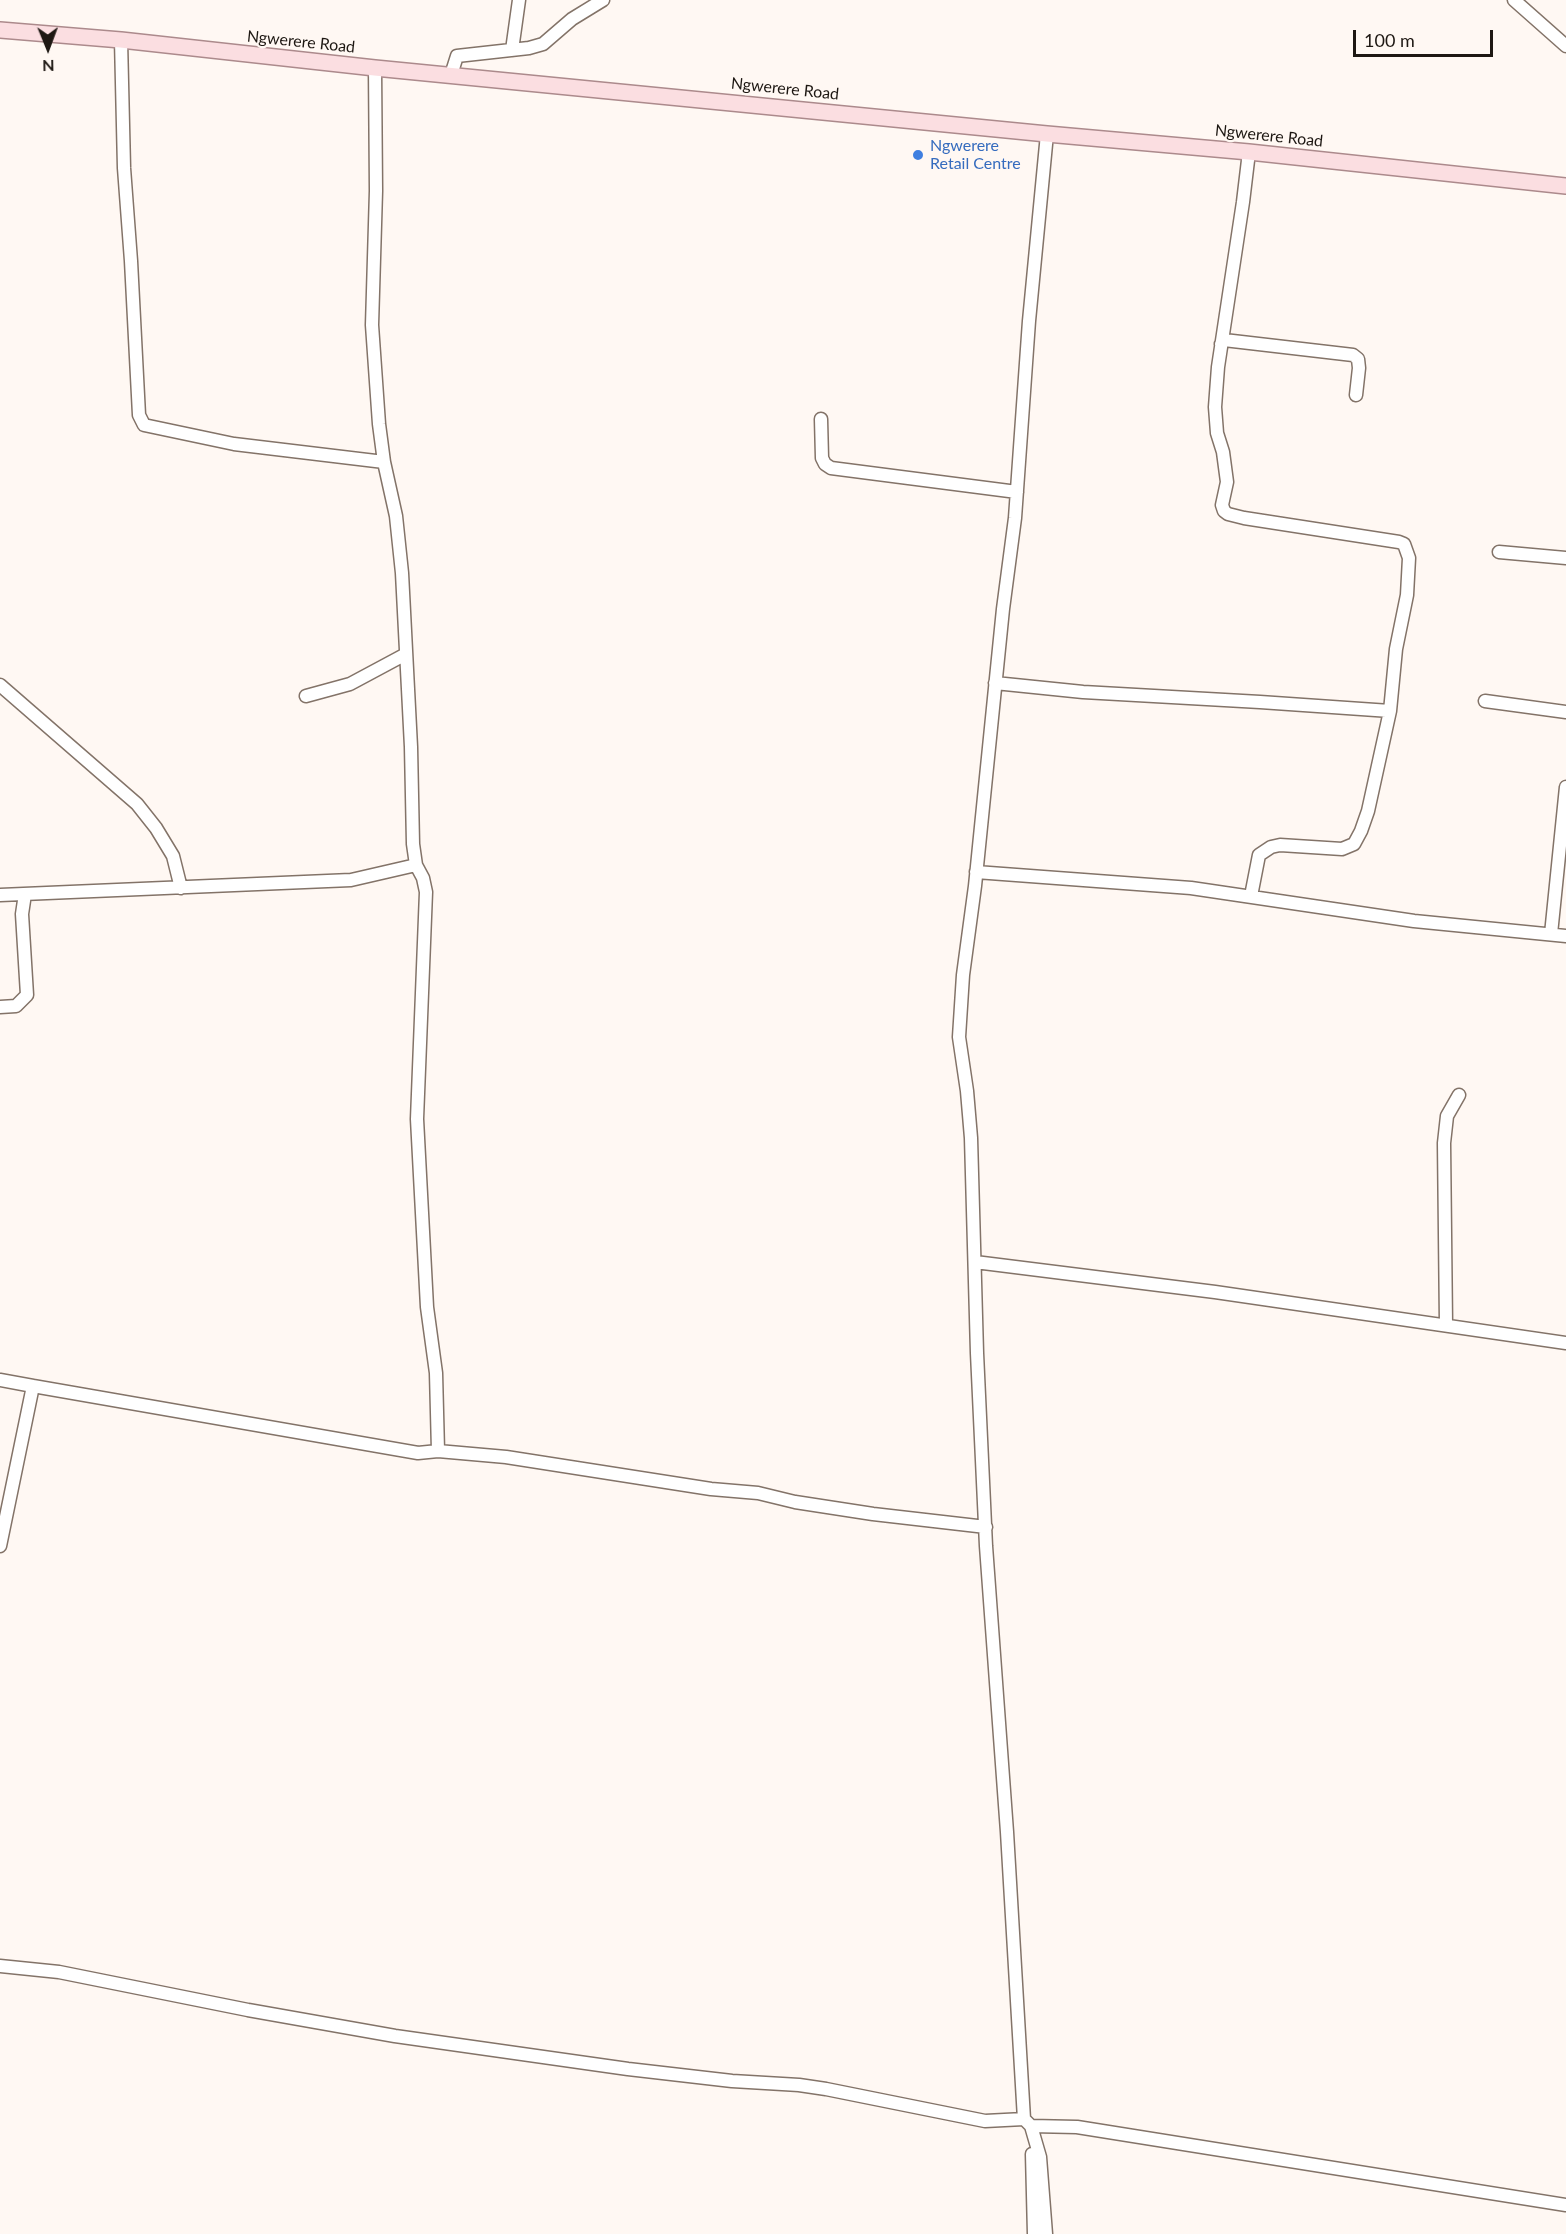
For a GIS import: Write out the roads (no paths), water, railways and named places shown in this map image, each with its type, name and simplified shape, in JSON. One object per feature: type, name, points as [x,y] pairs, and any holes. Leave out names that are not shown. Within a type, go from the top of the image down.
[{"type":"main road","name":"Ngwerere Road","points":[[0,30],[122,40],[375,68],[1249,152],[1566,186]]},
{"type":"street","points":[[512,50],[519,0]]},
{"type":"street","points":[[452,75],[457,56],[543,44],[572,19],[603,0]]},
{"type":"street","points":[[1514,0],[1566,46]]},
{"type":"street","points":[[122,40],[124,168],[139,415],[144,424],[234,444],[384,462]]},
{"type":"street","points":[[375,68],[376,191],[372,325],[376,394],[384,462],[399,542],[411,747],[412,844],[416,865],[423,878],[426,892],[417,1119],[427,1307],[436,1373],[438,1451]]},
{"type":"street","points":[[1034,2234],[1028,2122],[990,1615],[977,1353],[971,1138],[959,1037],[963,975],[1017,492],[1029,321],[1047,134]]},
{"type":"street","points":[[1249,152],[1221,344],[1215,407],[1217,433],[1223,452],[1227,482],[1222,505],[1224,511],[1244,518],[1356,534],[1404,544],[1409,558],[1407,595],[1396,650],[1390,711],[1368,811],[1354,844],[1342,849],[1280,845],[1270,847],[1259,855],[1251,896]]},
{"type":"street","points":[[1221,344],[1224,340],[1353,355],[1358,359],[1359,368],[1356,395]]},
{"type":"street","points":[[821,420],[822,458],[831,468],[1017,492]]},
{"type":"street","points":[[1499,552],[1566,558]]},
{"type":"street","points":[[306,696],[350,684],[406,654]]},
{"type":"street","points":[[995,683],[1083,692],[1390,711]]},
{"type":"street","points":[[0,685],[137,804],[156,828],[173,856],[181,888]]},
{"type":"street","points":[[1485,701],[1566,712]]},
{"type":"street","points":[[1551,934],[1566,787]]},
{"type":"street","points":[[0,895],[351,880],[416,865]]},
{"type":"street","points":[[976,872],[1191,888],[1414,921],[1566,936]]},
{"type":"street","points":[[0,1008],[16,1006],[27,995],[22,914],[25,894]]},
{"type":"street","points":[[1446,1325],[1444,1143],[1447,1116],[1459,1095]]},
{"type":"street","points":[[975,1262],[1227,1294],[1566,1343]]},
{"type":"street","points":[[0,1380],[370,1446],[418,1453],[438,1451],[506,1457],[711,1489],[758,1494],[862,1512],[986,1527]]},
{"type":"street","points":[[0,1546],[33,1386]]},
{"type":"street","points":[[0,1966],[58,1972],[122,1983],[248,2010],[395,2036],[732,2081],[799,2085],[985,2121],[1028,2122],[1077,2127],[1566,2205]]},
{"type":"street","points":[[1028,2122],[1040,2157],[1046,2234]]},
{"type":"place","name":"Ngwerere Retail Centre","points":[[918,155]]}]
